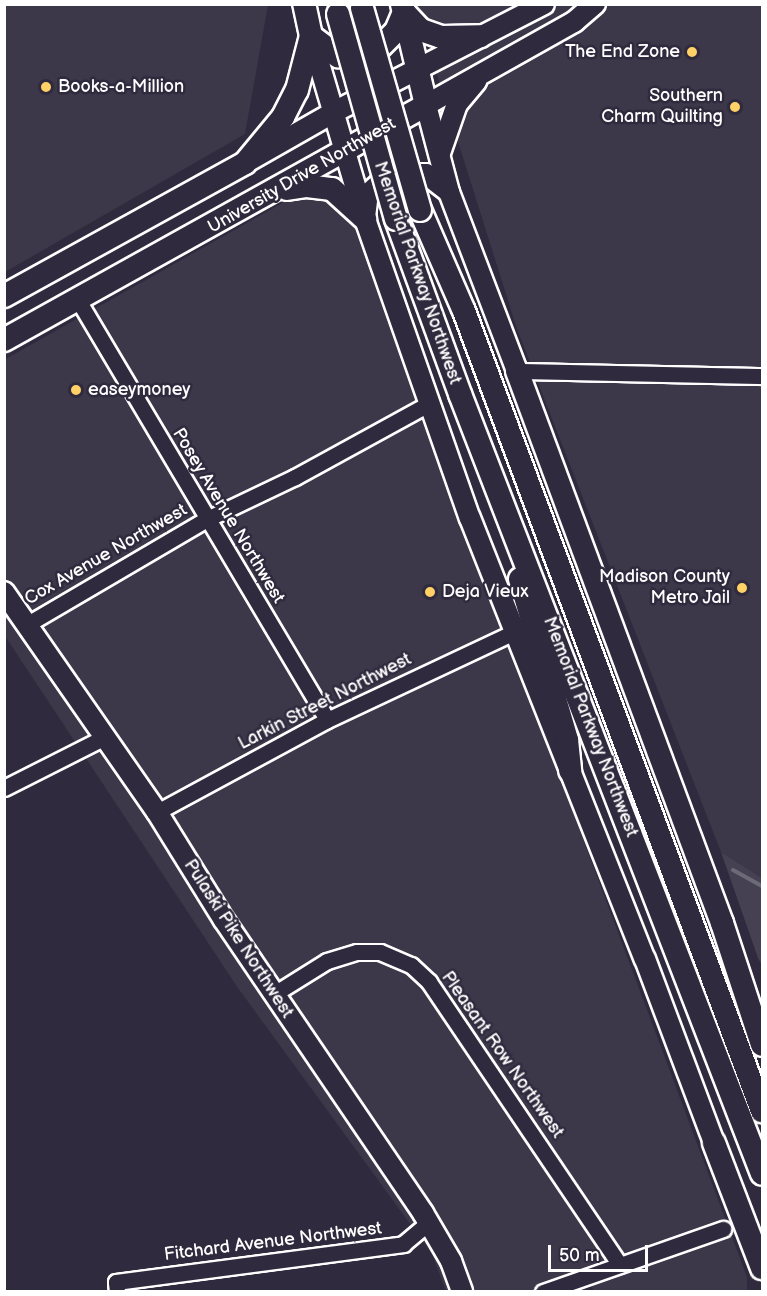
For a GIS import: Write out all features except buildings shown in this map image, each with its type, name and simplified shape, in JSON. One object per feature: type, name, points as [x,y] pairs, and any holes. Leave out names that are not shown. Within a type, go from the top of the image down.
[{"type":"highway","points":[[245,163],[283,117],[307,63],[311,36],[304,4]]},
{"type":"highway","name":"Memorial Parkway Northwest","points":[[362,6],[420,210],[464,311],[529,494],[762,1111]]},
{"type":"highway","points":[[311,36],[338,56],[368,53],[380,47],[396,31],[403,8]]},
{"type":"highway","points":[[403,8],[421,30],[441,37],[480,36]]},
{"type":"highway","points":[[403,8],[426,105]]},
{"type":"highway","name":"Memorial Parkway Northwest","points":[[337,9],[396,219],[500,496],[762,1174]]},
{"type":"highway","name":"University Drive Northwest","points":[[4,340],[274,192],[426,105]]},
{"type":"highway","name":"University Drive Northwest","points":[[4,296],[245,163]]},
{"type":"highway","points":[[274,192],[307,186],[332,189],[365,219]]},
{"type":"highway","points":[[517,370],[722,924],[762,1045]]},
{"type":"highway","points":[[529,494],[626,663]]},
{"type":"highway","points":[[500,496],[533,634],[567,740],[570,771]]},
{"type":"highway","points":[[722,924],[762,993]]},
{"type":"highway","points":[[714,1143],[762,1268]]},
{"type":"main road","name":"University Drive Northwest","points":[[245,163],[334,112],[544,4]]},
{"type":"main road","name":"University Drive Northwest","points":[[426,105],[574,22],[595,4]]},
{"type":"main road","points":[[311,36],[365,219],[430,403],[514,632],[714,1143]]},
{"type":"main road","points":[[439,156],[457,104],[483,72]]},
{"type":"main road","points":[[426,105],[449,192],[517,370]]},
{"type":"main road","points":[[365,219],[369,194],[379,184],[396,176],[426,174],[449,192]]},
{"type":"main road","name":"Pulaski Pike Northwest","points":[[4,592],[157,812],[274,994],[428,1223],[462,1292]]},
{"type":"street","name":"Posey Avenue Northwest","points":[[78,300],[327,720]]},
{"type":"street","points":[[517,370],[762,375]]},
{"type":"street","name":"Cox Avenue Northwest","points":[[26,625],[207,519],[295,477],[430,403]]},
{"type":"street","name":"Larkin Street Northwest","points":[[157,812],[327,720],[514,632]]},
{"type":"street","points":[[4,788],[105,737]]},
{"type":"street","name":"Pleasant Row Northwest","points":[[274,994],[327,961],[357,952],[380,952],[411,965],[429,982],[620,1266]]},
{"type":"street","name":"Fitchard Avenue Northwest","points":[[117,1287],[358,1253],[402,1244],[428,1223]]},
{"type":"street","points":[[543,1292],[723,1229]]},
{"type":"shaded area","points":[[5,4],[268,5],[245,134],[5,272]]},
{"type":"shaded area","points":[[415,5],[762,5],[762,878],[721,852],[517,329]]},
{"type":"shaded area","points":[[300,193],[334,199],[349,214],[747,1277],[747,1291],[594,1292],[591,1284],[566,1291],[446,1291],[432,1254],[238,988],[5,636],[4,360]]},
{"type":"shaded area","points":[[721,852],[762,878],[762,965],[758,958]]},
{"type":"waterway","points":[[733,870],[762,886]]},
{"type":"place","name":"The End Zone","points":[[692,52]]},
{"type":"place","name":"Books-a-Million","points":[[46,87]]},
{"type":"place","name":"Southern Charm Quilting","points":[[735,107]]},
{"type":"place","name":"easeymoney","points":[[76,390]]},
{"type":"place","name":"Madison County Metro Jail","points":[[742,588]]},
{"type":"place","name":"Deja Vieux","points":[[430,592]]}]
